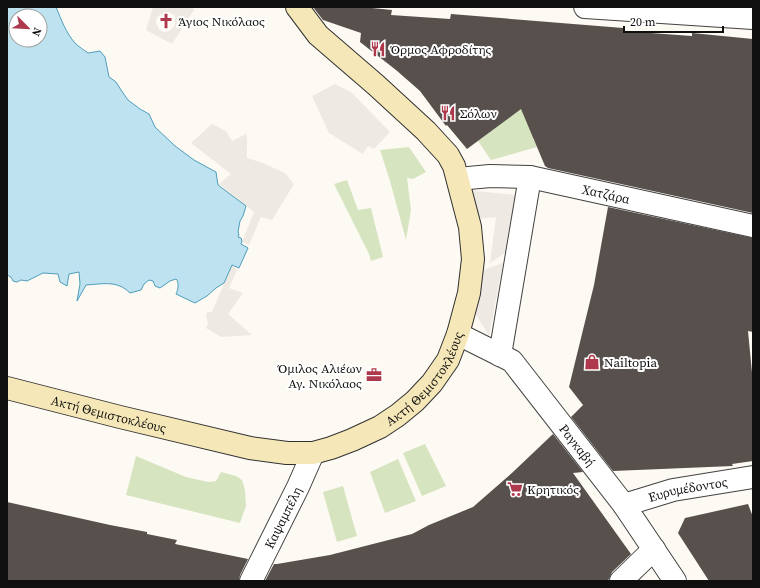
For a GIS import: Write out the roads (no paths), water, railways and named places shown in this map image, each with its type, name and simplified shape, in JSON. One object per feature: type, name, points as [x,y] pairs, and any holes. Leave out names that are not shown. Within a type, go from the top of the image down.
[{"type":"main road","name":"Ακτή Θεμιστοκλέους","points":[[7,388],[250,448],[287,454],[313,453],[331,448],[380,427],[416,401],[432,383],[448,360],[458,334],[470,294],[473,259],[470,227],[454,166],[448,155],[426,130],[318,35],[297,7]]},
{"type":"street","points":[[585,7],[753,18]]},
{"type":"street","name":"Χατζάρα","points":[[458,179],[490,176],[530,177],[753,226]]},
{"type":"street","points":[[500,355],[530,177]]},
{"type":"street","name":"Ραγκαβή","points":[[458,334],[512,361],[624,505],[675,581]]},
{"type":"street","name":"Καψαμπέλη","points":[[251,581],[298,487],[313,453]]},
{"type":"street","name":"Ευρυμέδοντος","points":[[624,505],[673,490],[753,477]]},
{"type":"street","points":[[621,581],[654,549]]},
{"type":"water","points":[[7,7],[56,7],[66,30],[75,43],[88,53],[100,51],[105,57],[109,77],[116,82],[128,100],[149,114],[155,127],[175,146],[194,160],[216,172],[218,185],[246,206],[240,221],[238,237],[241,238],[241,244],[248,248],[239,268],[232,265],[224,283],[195,303],[176,294],[178,282],[176,279],[160,288],[155,286],[153,281],[149,280],[144,284],[141,290],[130,293],[115,284],[86,285],[77,301],[80,284],[79,272],[69,274],[67,286],[60,282],[58,274],[43,273],[27,281],[21,280],[17,282],[13,281],[11,277],[7,275]]},
{"type":"place","name":"Άγιος Νικόλαος","points":[[166,21]]},
{"type":"place","name":"Όρμος Αφροδίτης","points":[[378,49]]},
{"type":"place","name":"Σόλων","points":[[448,113]]},
{"type":"place","name":"Nailtopia","points":[[592,362]]},
{"type":"place","name":"Όμιλος Αλιέων Αγ. Νικόλαος","points":[[374,375]]},
{"type":"place","name":"Κρητικός","points":[[515,489]]}]
